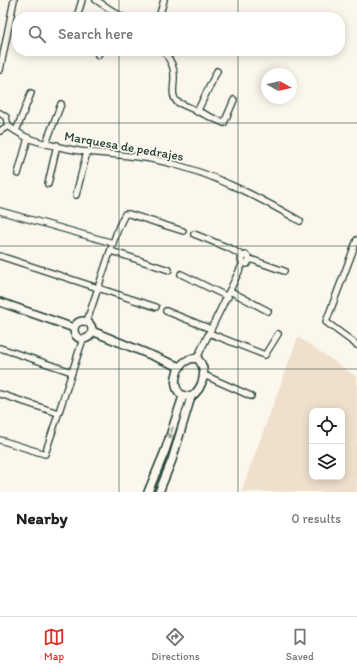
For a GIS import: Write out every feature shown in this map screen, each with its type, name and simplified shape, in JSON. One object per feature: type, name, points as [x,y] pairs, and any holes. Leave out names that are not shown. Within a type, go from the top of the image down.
[{"type":"street","points":[[0,70],[14,0]]},
{"type":"street","points":[[78,12],[82,0],[89,0]]},
{"type":"street","points":[[96,0],[113,11]]},
{"type":"street","points":[[160,12],[164,0]]},
{"type":"street","points":[[167,56],[172,63],[174,74],[173,95],[177,102],[224,123],[234,100]]},
{"type":"street","points":[[197,112],[217,71]]},
{"type":"street","points":[[16,131],[31,93]]},
{"type":"street","points":[[46,143],[61,104]]},
{"type":"street","points":[[0,113],[6,117],[8,126],[0,131]]},
{"type":"street","name":"Marquesa de pedrajes","points":[[8,126],[28,138],[46,143],[87,152],[126,155],[180,166],[210,176],[246,192],[300,221]]},
{"type":"street","points":[[18,174],[28,138]]},
{"type":"street","points":[[48,184],[57,145]]},
{"type":"street","points":[[76,195],[87,152]]},
{"type":"street","points":[[0,211],[113,243]]},
{"type":"street","points":[[87,321],[119,226],[126,214],[183,231]]},
{"type":"street","points":[[194,234],[229,248],[243,256],[246,255],[250,259],[284,271]]},
{"type":"street","points":[[357,242],[326,322],[357,343]]},
{"type":"street","points":[[110,251],[169,270]]},
{"type":"street","points":[[0,256],[156,307]]},
{"type":"street","points":[[197,358],[243,263],[241,260],[243,256]]},
{"type":"street","points":[[243,263],[247,264],[250,259]]},
{"type":"street","points":[[181,274],[268,311]]},
{"type":"street","points":[[0,302],[74,328]]},
{"type":"street","points":[[166,311],[265,355],[278,334]]},
{"type":"street","points":[[84,320],[87,321],[90,323],[92,331],[91,335],[82,339],[75,333],[74,328],[78,322],[84,320]]},
{"type":"street","points":[[92,331],[180,367]]},
{"type":"street","points":[[0,440],[45,454],[82,339]]},
{"type":"street","points":[[0,348],[72,372]]},
{"type":"street","points":[[183,396],[177,390],[175,381],[180,367],[187,360],[197,358]]},
{"type":"street","points":[[159,492],[172,460],[194,395],[204,375],[202,363],[197,358]]},
{"type":"street","points":[[204,375],[251,396]]},
{"type":"street","points":[[0,394],[58,413]]},
{"type":"street","points":[[183,396],[194,395]]},
{"type":"street","points":[[148,492],[165,451],[183,396]]},
{"type":"shaded area","points":[[298,337],[357,377],[357,492],[241,492]]}]
